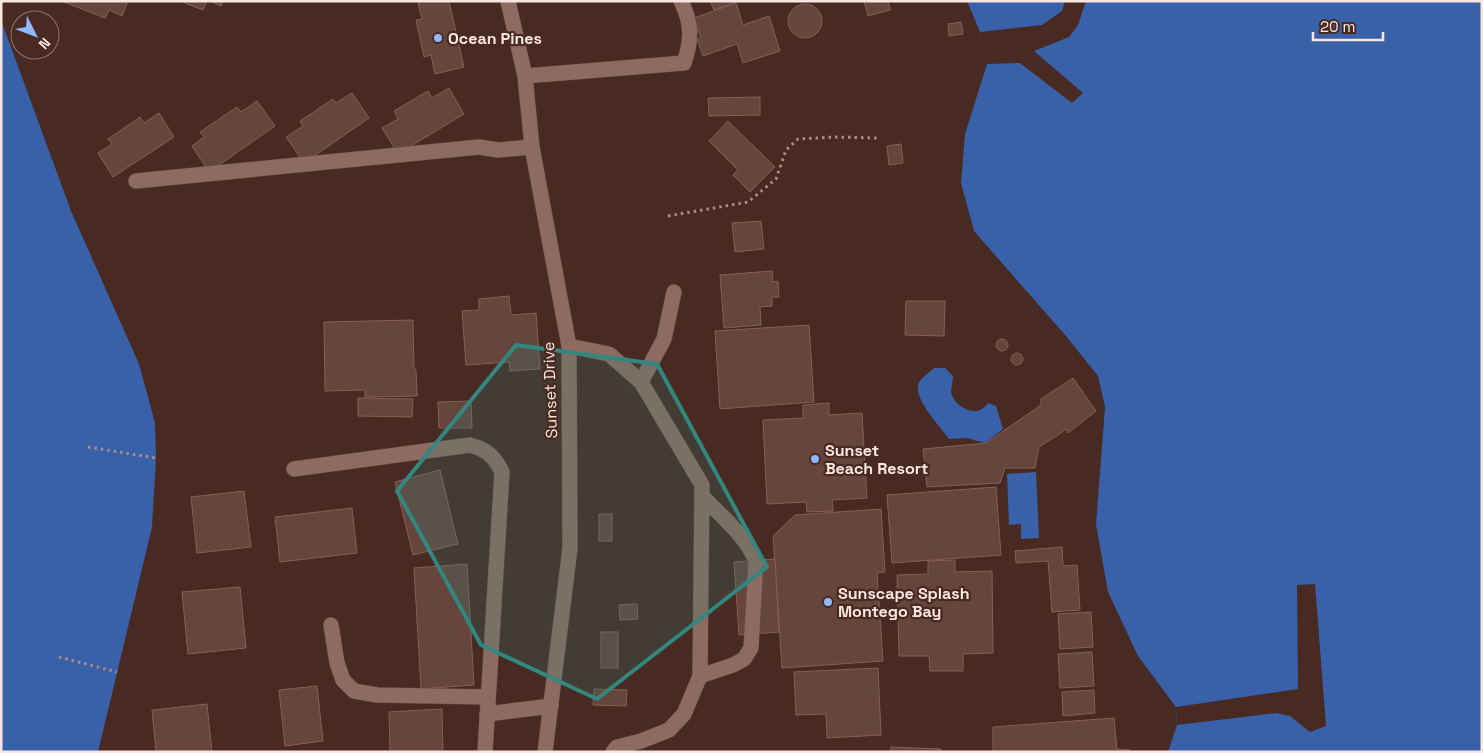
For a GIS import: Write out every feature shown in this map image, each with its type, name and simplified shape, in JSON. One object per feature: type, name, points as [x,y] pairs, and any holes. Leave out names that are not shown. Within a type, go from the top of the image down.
[{"type":"street","name":"Sunset Drive","points":[[508,1],[525,76],[532,147],[569,346],[570,548],[545,752]]},
{"type":"street","points":[[525,76],[684,63],[690,46],[691,29],[687,13],[681,1]]},
{"type":"street","points":[[136,181],[478,148],[498,150],[532,147]]},
{"type":"street","points":[[641,382],[664,339],[674,292]]},
{"type":"street","points":[[569,346],[609,354],[641,382],[702,485],[700,676],[684,714],[670,730],[617,748],[613,752]]},
{"type":"street","points":[[294,469],[470,445],[481,448],[497,462],[502,472],[485,752]]},
{"type":"street","points":[[700,676],[733,665],[744,659],[751,648],[756,561],[744,540],[702,496]]},
{"type":"street","points":[[331,625],[337,663],[343,680],[354,691],[377,696],[488,697]]},
{"type":"street","points":[[487,714],[551,706]]},
{"type":"path","points":[[668,216],[748,202],[776,180],[786,150],[798,139],[835,137],[879,138]]},
{"type":"path","points":[[88,447],[156,458]]},
{"type":"path","points":[[59,657],[117,672]]},
{"type":"highlighted area","points":[[516,345],[657,364],[767,567],[597,699],[481,645],[397,491]]},
{"type":"water","points":[[967,1],[1482,1],[1482,752],[1168,752],[1177,725],[1176,707],[1138,656],[1108,592],[1096,524],[1105,407],[1098,376],[1066,336],[974,231],[961,183],[965,134],[987,64],[980,32]]},
{"type":"water","points":[[1,20],[10,45],[10,60],[16,60],[71,211],[139,364],[155,423],[156,458],[152,527],[98,752],[1,752]]},
{"type":"water","points":[[934,368],[945,368],[953,376],[952,396],[963,408],[978,411],[983,409],[988,403],[996,406],[1003,429],[985,443],[967,438],[949,439],[924,406],[918,391],[918,385],[921,380]]},
{"type":"water","points":[[1036,472],[1039,538],[1021,539],[1021,524],[1009,525],[1007,474]]},
{"type":"pier","points":[[1065,1],[1086,1],[1078,25],[1069,37],[1034,51],[1083,93],[1072,103],[1020,63],[987,64],[980,32],[1042,25],[1062,11]]},
{"type":"pier","points":[[1315,584],[1326,726],[1310,732],[1290,716],[1277,713],[1177,725],[1176,707],[1298,689],[1297,585]]},
{"type":"building","points":[[128,1],[122,16],[109,10],[105,18],[64,2]]},
{"type":"building","points":[[180,1],[207,1],[203,10]]},
{"type":"building","points":[[210,1],[223,1],[221,6]]},
{"type":"building","name":"Ocean Pines","points":[[425,1],[449,1],[464,67],[435,74],[431,55],[424,57],[416,20],[422,19],[418,3]]},
{"type":"building","points":[[710,1],[738,1],[714,10]]},
{"type":"building","points":[[864,1],[888,1],[890,10],[868,16]]},
{"type":"building","points":[[736,3],[743,25],[769,16],[780,51],[743,63],[737,44],[703,56],[697,39],[701,38],[694,18]]},
{"type":"building","points":[[805,4],[817,9],[822,21],[817,33],[805,38],[793,33],[788,21],[793,9]]},
{"type":"building","points":[[961,22],[963,34],[949,36],[948,24]]},
{"type":"building","points":[[449,88],[464,114],[398,154],[382,128],[398,119],[394,111],[428,91],[432,98]]},
{"type":"building","points":[[352,93],[369,118],[304,163],[286,137],[303,126],[300,121],[333,99],[336,103]]},
{"type":"building","points":[[760,97],[760,115],[709,116],[708,98]]},
{"type":"building","points":[[257,101],[275,126],[209,172],[192,146],[204,137],[200,132],[237,107],[241,112]]},
{"type":"building","points":[[159,113],[174,137],[113,177],[98,153],[112,144],[108,139],[140,117],[144,123]]},
{"type":"building","points":[[728,121],[775,167],[750,192],[733,175],[738,170],[709,141]]},
{"type":"building","points":[[901,144],[903,163],[889,165],[887,146]]},
{"type":"building","points":[[761,221],[764,249],[735,252],[732,223]]},
{"type":"building","points":[[772,271],[773,282],[778,281],[779,297],[772,297],[772,306],[760,307],[761,325],[724,328],[720,275]]},
{"type":"building","points":[[509,296],[511,315],[536,313],[540,369],[510,371],[509,362],[466,365],[462,311],[479,310],[479,299]]},
{"type":"building","points":[[906,301],[945,301],[944,336],[905,335]]},
{"type":"building","points":[[413,320],[414,369],[416,370],[417,396],[365,397],[365,390],[325,391],[324,322]]},
{"type":"building","points":[[809,325],[814,402],[720,409],[715,331]]},
{"type":"building","points":[[1004,339],[1007,340],[1007,350],[1000,351],[997,350],[996,343],[997,340]]},
{"type":"building","points":[[1015,353],[1019,353],[1023,359],[1019,365],[1015,365],[1011,361],[1011,357]]},
{"type":"building","points":[[1073,378],[1096,411],[1068,433],[1067,429],[1039,447],[1035,468],[1005,468],[1000,483],[927,487],[923,449],[986,443],[1041,405],[1041,399]]},
{"type":"building","points":[[358,398],[413,399],[412,417],[358,416]]},
{"type":"building","points":[[471,401],[472,428],[439,428],[438,402]]},
{"type":"building","name":"Sunset Beach Resort","points":[[829,403],[829,415],[862,413],[867,498],[832,500],[833,511],[807,512],[806,502],[767,504],[763,420],[803,418],[803,405]]},
{"type":"building","points":[[440,470],[458,544],[413,555],[395,482]]},
{"type":"building","name":"Sunscape Splash Montego Bay","points":[[996,487],[1001,555],[892,563],[887,495]]},
{"type":"building","points":[[244,491],[251,547],[197,553],[191,497]]},
{"type":"building","points":[[352,508],[357,553],[280,562],[275,517]]},
{"type":"building","name":"Sunscape Splash Montego Bay","points":[[881,509],[885,572],[877,573],[883,661],[782,668],[773,536],[795,515]]},
{"type":"building","points":[[599,514],[612,514],[612,541],[599,541]]},
{"type":"building","points":[[1062,547],[1063,566],[1077,565],[1080,610],[1052,612],[1048,561],[1016,563],[1015,551]]},
{"type":"building","points":[[775,559],[779,632],[739,635],[734,562]]},
{"type":"building","points":[[955,560],[955,572],[992,571],[993,653],[963,654],[963,671],[930,671],[929,656],[899,656],[897,575],[928,574],[928,561]]},
{"type":"building","points":[[467,564],[474,685],[421,689],[414,568]]},
{"type":"building","points":[[240,587],[246,648],[188,654],[182,592]]},
{"type":"building","points":[[637,604],[638,619],[620,620],[619,605]]},
{"type":"building","points":[[1091,612],[1093,647],[1060,649],[1058,614]]},
{"type":"building","points":[[601,632],[618,632],[618,668],[601,668]]},
{"type":"building","points":[[1092,652],[1094,686],[1060,688],[1058,654]]},
{"type":"building","points":[[878,668],[881,735],[827,738],[826,714],[796,715],[794,672]]},
{"type":"building","points":[[317,686],[323,741],[285,746],[279,690]]},
{"type":"building","points":[[594,689],[627,690],[626,706],[593,705]]},
{"type":"building","points":[[1094,690],[1095,713],[1063,716],[1062,692]]},
{"type":"building","points":[[207,704],[212,752],[156,752],[152,710]]},
{"type":"building","points":[[442,709],[443,752],[390,752],[389,712]]},
{"type":"building","points":[[1114,718],[1117,749],[1130,750],[1130,752],[993,752],[993,727]]},
{"type":"building","points":[[891,747],[941,749],[940,752],[891,752]]},
{"type":"place","name":"Ocean Pines","points":[[438,38]]},
{"type":"place","name":"Sunset Beach Resort","points":[[815,459]]},
{"type":"place","name":"Sunscape Splash Montego Bay","points":[[828,602]]}]
